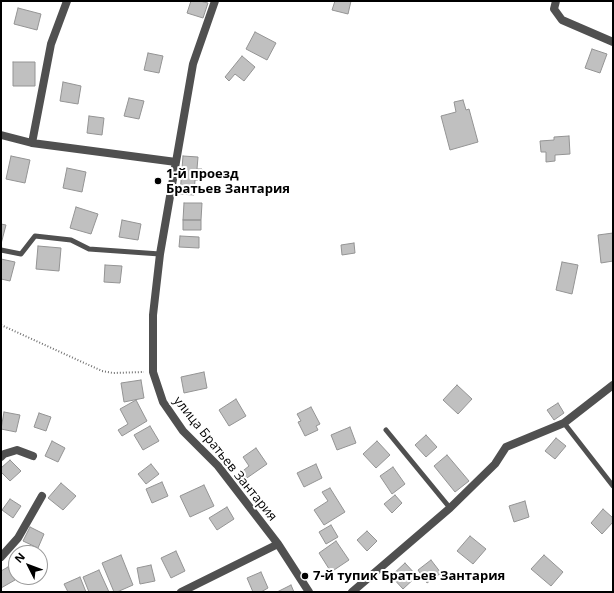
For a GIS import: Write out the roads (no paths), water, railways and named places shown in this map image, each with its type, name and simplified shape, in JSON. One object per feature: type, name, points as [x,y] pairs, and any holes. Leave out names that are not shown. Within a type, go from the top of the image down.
[{"type":"street","points":[[32,143],[51,44],[68,1]]},
{"type":"street","name":"улица Братьев Зантария","points":[[215,1],[193,64],[160,254],[153,315],[153,372],[163,402],[183,431],[218,466],[278,544],[309,592]]},
{"type":"street","points":[[556,1],[554,9],[562,20],[613,42]]},
{"type":"street","points":[[1,135],[32,143],[176,162]]},
{"type":"street","points":[[352,592],[450,508],[495,464],[506,447],[564,423],[613,385]]},
{"type":"street","points":[[1,457],[4,454],[17,450],[33,456]]},
{"type":"street","points":[[1,557],[18,538],[42,496]]},
{"type":"street","points":[[181,592],[278,544]]},
{"type":"lane","points":[[1,250],[21,254],[35,236],[71,240],[89,248],[160,254]]},
{"type":"lane","points":[[564,423],[613,486]]},
{"type":"lane","points":[[386,430],[450,508]]},
{"type":"place","name":"1-й проезд Братьев Зантария","points":[[158,181]]},
{"type":"place","name":"7-й тупик Братьев Зантария","points":[[305,576]]}]
